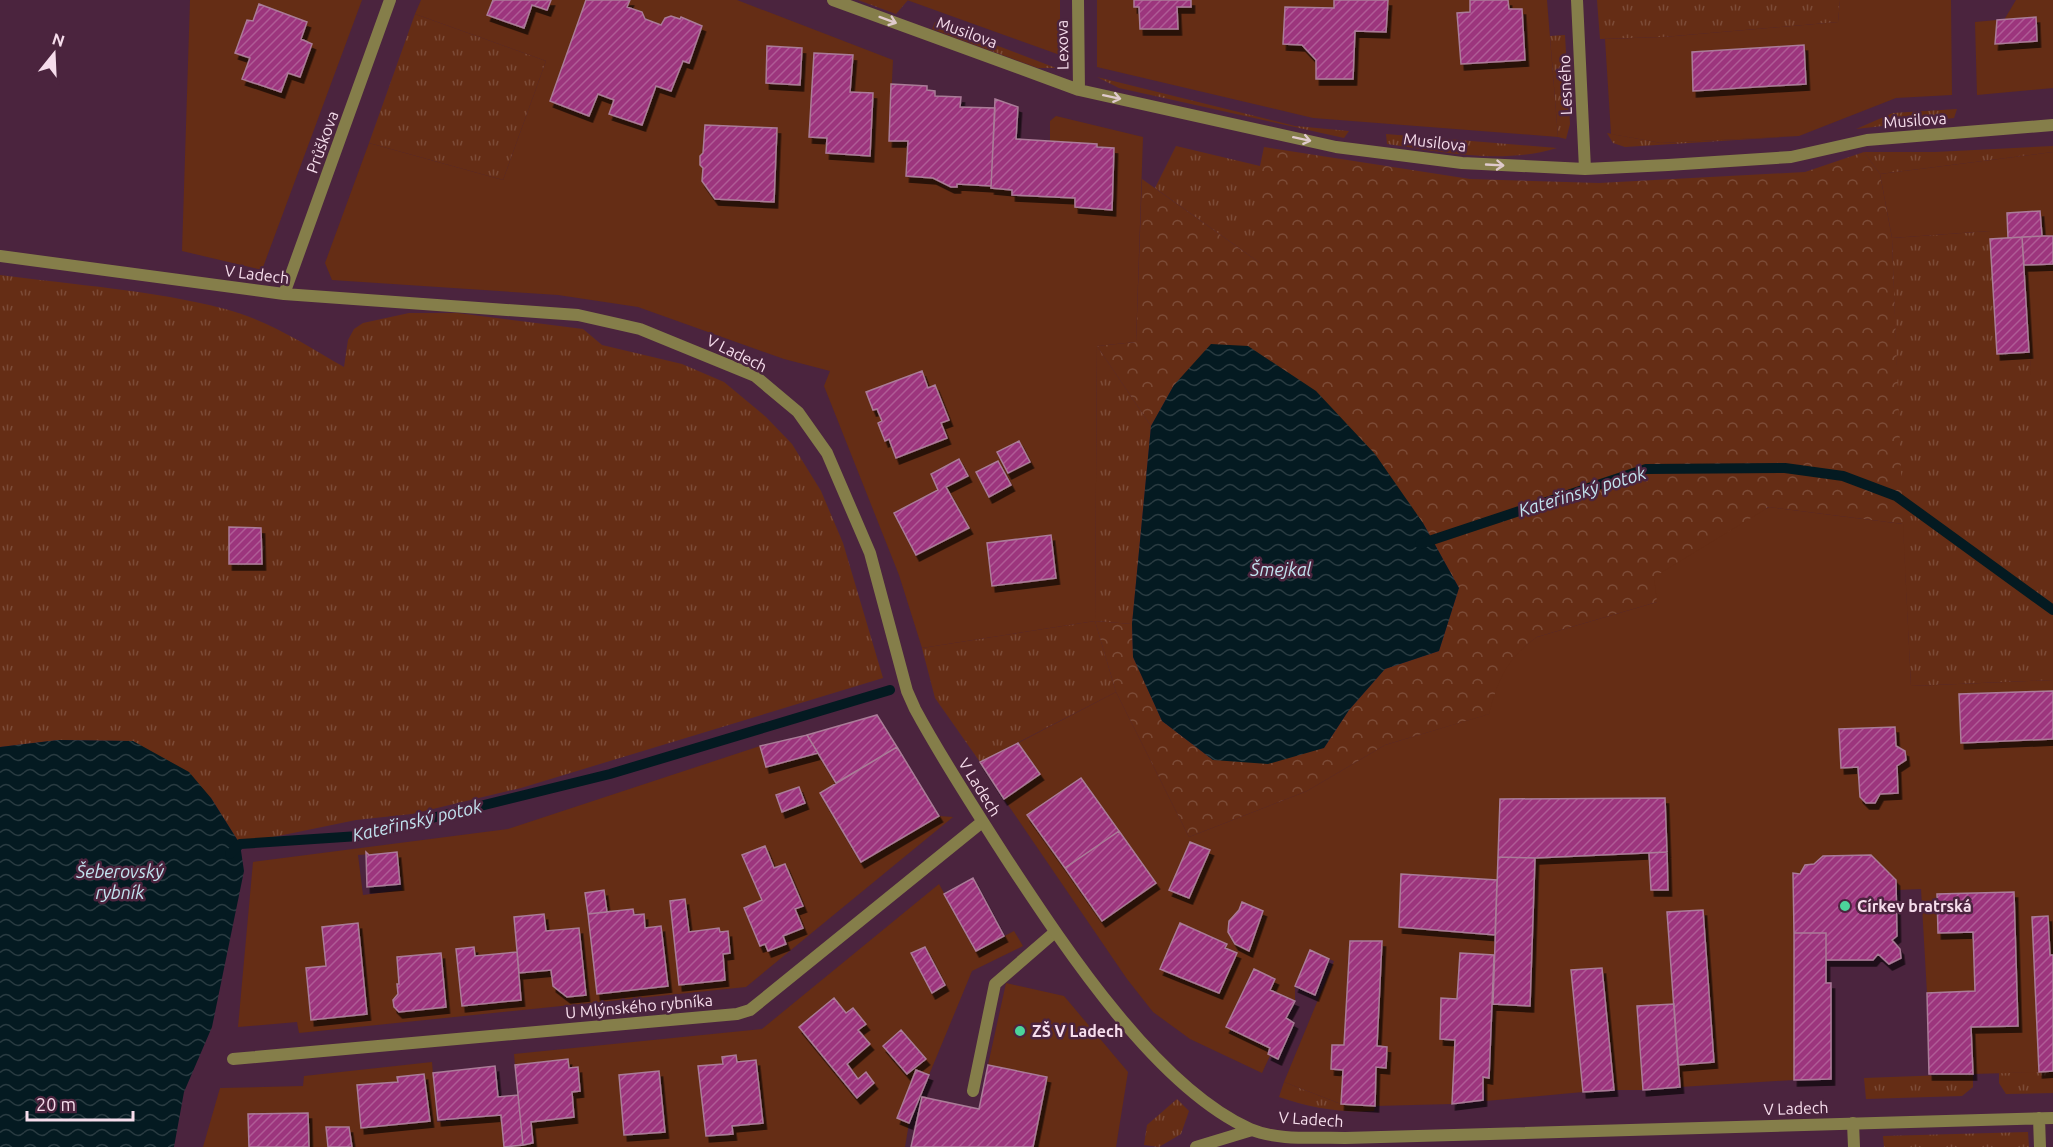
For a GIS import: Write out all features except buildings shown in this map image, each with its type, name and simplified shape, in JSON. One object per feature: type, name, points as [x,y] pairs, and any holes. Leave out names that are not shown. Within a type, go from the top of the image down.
[{"type":"street","name":"Průškova","points":[[284,294],[390,0]]},
{"type":"street","name":"Musilova","points":[[833,0],[1079,90],[1336,147],[1462,163],[1585,169],[1791,157],[1867,140],[2053,125]]},
{"type":"street","name":"Lexova","points":[[1078,0],[1079,90]]},
{"type":"street","name":"Lesného","points":[[1577,0],[1585,169]]},
{"type":"street","name":"V Ladech","points":[[0,256],[284,294],[578,315],[640,329],[755,376],[798,412],[827,453],[870,554],[907,691],[925,728],[982,822],[1054,932],[1136,1036],[1154,1055],[1209,1106],[1252,1130],[1290,1136],[1345,1138],[2053,1118]]},
{"type":"street","name":"U Mlýnského rybníka","points":[[233,1059],[737,1014],[750,1010],[982,822]]},
{"type":"street","points":[[973,1091],[995,984],[1054,932]]},
{"type":"street","points":[[2039,1118],[2040,1147]]},
{"type":"street","points":[[1853,1123],[1854,1147]]},
{"type":"street","points":[[1196,1147],[1252,1130]]},
{"type":"green space","points":[[190,0],[362,0],[262,270],[182,251]],"holes":[[[259,4],[307,22],[301,39],[312,44],[300,77],[288,73],[281,92],[242,79],[250,58],[235,53],[247,20],[253,21]]]},
{"type":"green space","points":[[421,0],[493,0],[487,15],[524,28],[532,5],[551,0],[586,0],[550,101],[589,116],[598,94],[614,100],[609,114],[641,125],[656,86],[671,91],[683,61],[689,63],[702,26],[688,21],[665,18],[661,25],[645,19],[642,12],[627,7],[630,0],[737,0],[893,60],[889,141],[908,141],[906,176],[933,178],[957,187],[957,184],[991,186],[992,188],[1075,198],[1075,207],[1111,209],[1114,148],[1050,141],[1050,121],[1056,116],[1143,137],[1136,342],[1097,346],[1095,621],[922,648],[899,575],[824,386],[830,371],[784,359],[638,307],[558,295],[332,280],[325,263],[369,143],[503,180],[546,61],[415,14]],"holes":[[[767,47],[802,48],[800,84],[766,83]],[[705,125],[777,129],[773,202],[715,199],[702,181],[703,168],[700,165],[700,156],[703,153]]]},
{"type":"green space","points":[[858,0],[908,0],[896,14]]},
{"type":"green space","points":[[907,0],[1060,0],[1060,55],[918,4]]},
{"type":"green space","points":[[1097,0],[1547,0],[1558,137],[1313,118],[1097,67]]},
{"type":"green space","points":[[1597,0],[1840,0],[1838,22],[1663,37],[1600,39]]},
{"type":"green space","points":[[1840,0],[1951,0],[1952,95],[1896,98],[1799,136],[1661,143],[1611,134],[1605,39],[1663,37],[1838,22]],"holes":[[[1804,46],[1806,84],[1693,90],[1692,52]]]},
{"type":"green space","points":[[2016,0],[2053,0],[2053,88],[1977,95],[1975,22],[1997,20],[1995,44],[2037,40],[2036,17],[2004,20]]},
{"type":"green space","points":[[415,14],[546,61],[503,180],[369,143]]},
{"type":"green space","points":[[935,22],[1056,68],[1038,68],[932,29]]},
{"type":"green space","points":[[1565,35],[1570,124],[1566,139],[1558,137],[1550,36]]},
{"type":"green space","points":[[1097,77],[1295,126],[1349,131],[1344,138],[1119,88]]},
{"type":"green space","points":[[1957,109],[1954,118],[1856,129],[1893,113]]},
{"type":"green space","points":[[1607,133],[1661,143],[1799,136],[1625,147],[1613,143]]},
{"type":"green space","points":[[1386,134],[1557,148],[1515,156],[1472,155],[1387,144]]},
{"type":"green space","points":[[1176,146],[1260,166],[1260,263],[1155,188]]},
{"type":"green space","points":[[2053,146],[2053,152],[1880,174],[1864,152],[1935,152]]},
{"type":"green space","points":[[1264,147],[1470,179],[1599,183],[1805,172],[1864,152],[1880,174],[1892,238],[1903,524],[1768,507],[1657,602],[1537,637],[1512,661],[1496,691],[1490,714],[1385,745],[1307,791],[1189,837],[1116,692],[1095,621],[1132,624],[1133,657],[1162,721],[1213,760],[1324,748],[1349,710],[1385,669],[1439,651],[1459,588],[1423,523],[1174,385],[1151,426],[1097,346],[1136,342],[1142,179],[1260,263],[1260,166]]},
{"type":"green space","points":[[2053,152],[2053,236],[2042,236],[2040,211],[2007,213],[2008,238],[1990,239],[1990,231],[1892,238],[1880,174]]},
{"type":"green space","points":[[1990,231],[1997,354],[2029,352],[2032,375],[2053,375],[2053,680],[1911,686],[1901,496],[1892,238]]},
{"type":"green space","points":[[2053,264],[2053,375],[2031,375],[2024,265]]},
{"type":"green space","points":[[0,275],[170,297],[225,309],[272,326],[344,367],[348,340],[354,329],[363,323],[409,313],[457,313],[583,329],[602,345],[682,364],[724,382],[766,417],[792,444],[821,491],[843,543],[883,678],[521,788],[412,814],[356,820],[240,844],[211,798],[133,741],[58,740],[0,747]]},
{"type":"green space","points":[[1097,346],[1151,426],[1132,624],[1095,621]]},
{"type":"green space","points":[[1769,507],[1903,524],[1911,686],[2053,680],[2053,955],[2050,955],[2048,917],[2032,918],[2039,1072],[1973,1074],[1971,1027],[2013,892],[1937,894],[1938,933],[1973,932],[1975,991],[1927,993],[1921,889],[1897,890],[1896,880],[1871,855],[1823,856],[1814,864],[1805,865],[1800,874],[1794,874],[1794,1080],[1680,1087],[1678,1065],[1714,1062],[1702,910],[1667,913],[1674,1004],[1637,1007],[1643,1090],[1614,1090],[1602,968],[1571,970],[1583,1092],[1486,1101],[1483,1077],[1490,1077],[1493,1004],[1530,1006],[1535,858],[1649,853],[1651,890],[1668,889],[1665,798],[1500,799],[1497,880],[1401,874],[1399,927],[1495,935],[1494,955],[1460,953],[1452,1104],[1375,1106],[1376,1067],[1386,1067],[1387,1048],[1376,1047],[1369,941],[1350,940],[1344,1045],[1332,1045],[1331,1069],[1343,1070],[1341,1104],[1284,1082],[1334,961],[1309,951],[1295,986],[1295,1001],[1248,980],[1226,1027],[1273,1049],[1262,1073],[1190,1039],[1153,1012],[1127,979],[1004,799],[1040,774],[1018,743],[1116,692],[1189,837],[1307,791],[1385,745],[1489,714],[1500,680],[1511,662],[1527,645],[1537,637],[1657,602],[1654,577]],"holes":[[[1028,815],[1155,883],[1102,921]]]},
{"type":"green space","points":[[1095,621],[1116,692],[980,762],[935,698],[922,648]]},
{"type":"green space","points":[[760,746],[766,767],[818,753],[836,783],[820,793],[861,862],[939,816],[953,817],[746,987],[299,1033],[297,1022],[238,1027],[253,862],[508,829]],"holes":[[[799,787],[805,803],[782,812],[776,795]],[[764,846],[774,868],[785,864],[803,905],[795,909],[783,936],[786,944],[769,951],[765,944],[760,946],[744,908],[762,900],[743,855]],[[397,852],[402,890],[363,895],[358,855]],[[585,893],[607,912],[644,914],[645,928],[661,926],[668,985],[597,993]],[[685,900],[689,932],[719,928],[720,932],[728,931],[730,953],[723,954],[725,980],[679,984],[670,901]],[[544,914],[546,931],[579,928],[586,995],[567,997],[553,986],[551,970],[519,973],[521,1000],[462,1006],[456,949],[475,956],[517,952],[514,917]],[[358,923],[367,1014],[311,1020],[306,968],[326,966],[322,927]],[[441,953],[446,1007],[399,1012],[394,1007],[393,1000],[398,994],[397,985]]]},
{"type":"green space","points":[[939,884],[976,951],[1014,931],[1023,946],[972,971],[929,1075],[916,1071],[897,1117],[909,1123],[905,1147],[504,1147],[533,1143],[531,1122],[574,1117],[572,1092],[580,1091],[578,1067],[569,1068],[568,1059],[515,1065],[514,1054],[762,1029]],"holes":[[[901,1030],[925,1059],[907,1074],[883,1046]],[[736,1055],[737,1062],[756,1061],[763,1123],[732,1126],[733,1134],[706,1136],[699,1066],[723,1064],[723,1057]],[[659,1071],[665,1131],[624,1135],[619,1075]]]},
{"type":"green space","points":[[1006,983],[1064,996],[1128,1072],[1116,1147],[1033,1147],[1047,1077],[988,1065]]},
{"type":"green space","points":[[432,1062],[437,1122],[501,1115],[504,1147],[309,1147],[248,1114],[249,1147],[203,1147],[220,1088],[303,1086],[304,1076]],"holes":[[[424,1074],[430,1121],[357,1086],[398,1082],[397,1077]]]},
{"type":"green space","points":[[2053,1071],[2053,1093],[2006,1094],[1999,1083],[1999,1073]]},
{"type":"green space","points":[[1973,1074],[1973,1087],[1962,1096],[1866,1099],[1864,1078]]},
{"type":"green space","points":[[1284,1082],[1341,1104],[1375,1106],[1374,1111],[1337,1110],[1291,1101],[1279,1097]]},
{"type":"green space","points":[[1177,1099],[1189,1111],[1181,1134],[1159,1147],[1144,1145],[1147,1125]]},
{"type":"green space","points":[[2028,1132],[2029,1147],[1884,1147],[1883,1136]]},
{"type":"water","name":"Šmejkal","points":[[1211,344],[1248,346],[1316,391],[1375,454],[1423,523],[1459,588],[1439,651],[1385,669],[1349,710],[1324,748],[1268,764],[1213,760],[1162,721],[1133,657],[1132,624],[1151,426],[1174,385]]},
{"type":"water","name":"Šeberovský rybník","points":[[58,740],[133,741],[189,772],[211,798],[240,844],[244,871],[212,1027],[184,1092],[174,1147],[0,1147],[0,747]]},
{"type":"waterway","name":"Kateřinský potok","points":[[1420,544],[1646,469],[1785,468],[1843,476],[1896,496],[2053,610]]},
{"type":"waterway","name":"Kateřinský potok","points":[[230,854],[240,844],[359,836],[610,774],[890,690]]},
{"type":"place","name":"Církev bratrská","points":[[1845,906]]},
{"type":"place","name":"ZŠ V Ladech","points":[[1020,1031]]}]
